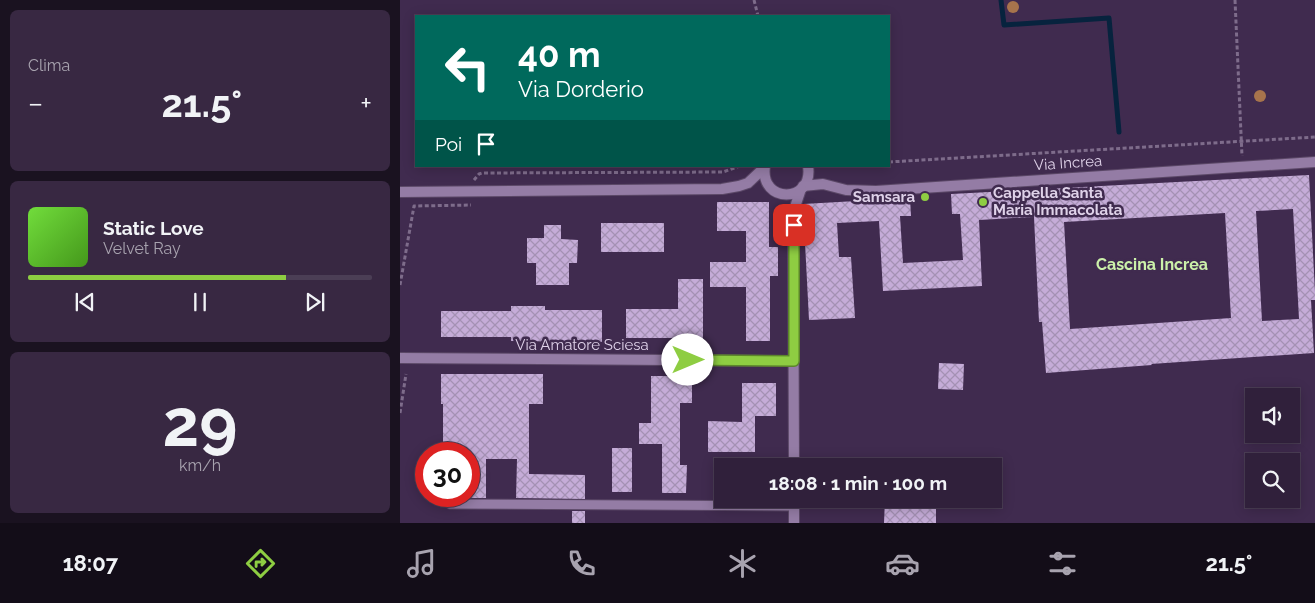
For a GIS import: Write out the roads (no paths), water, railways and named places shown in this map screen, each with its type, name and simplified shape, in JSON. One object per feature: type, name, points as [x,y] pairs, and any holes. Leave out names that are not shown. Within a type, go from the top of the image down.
[{"type":"street","name":"Via Increa","points":[[780,194],[788,195],[802,188],[823,184],[846,190],[876,191],[1315,162]]},
{"type":"street","points":[[400,192],[722,189],[748,183],[764,167]]},
{"type":"street","points":[[764,167],[764,178],[770,188]]},
{"type":"street","points":[[794,458],[793,213],[809,175],[809,167]]},
{"type":"street","points":[[810,167],[823,184]]},
{"type":"street","points":[[748,183],[770,188],[780,194],[793,213]]},
{"type":"street","name":"Via Amatore Sciesa","points":[[400,358],[794,361]]},
{"type":"street","points":[[794,508],[794,523]]},
{"type":"lane","points":[[480,504],[714,502]]},
{"type":"waterway","points":[[1001,0],[1004,25],[1109,18],[1119,132]]},
{"type":"place","name":"Samsara","points":[[925,197]]},
{"type":"place","name":"Cappella Santa Maria Immacolata","points":[[983,202]]},
{"type":"district","name":"Cascina Increa","points":[[1152,264]]}]
